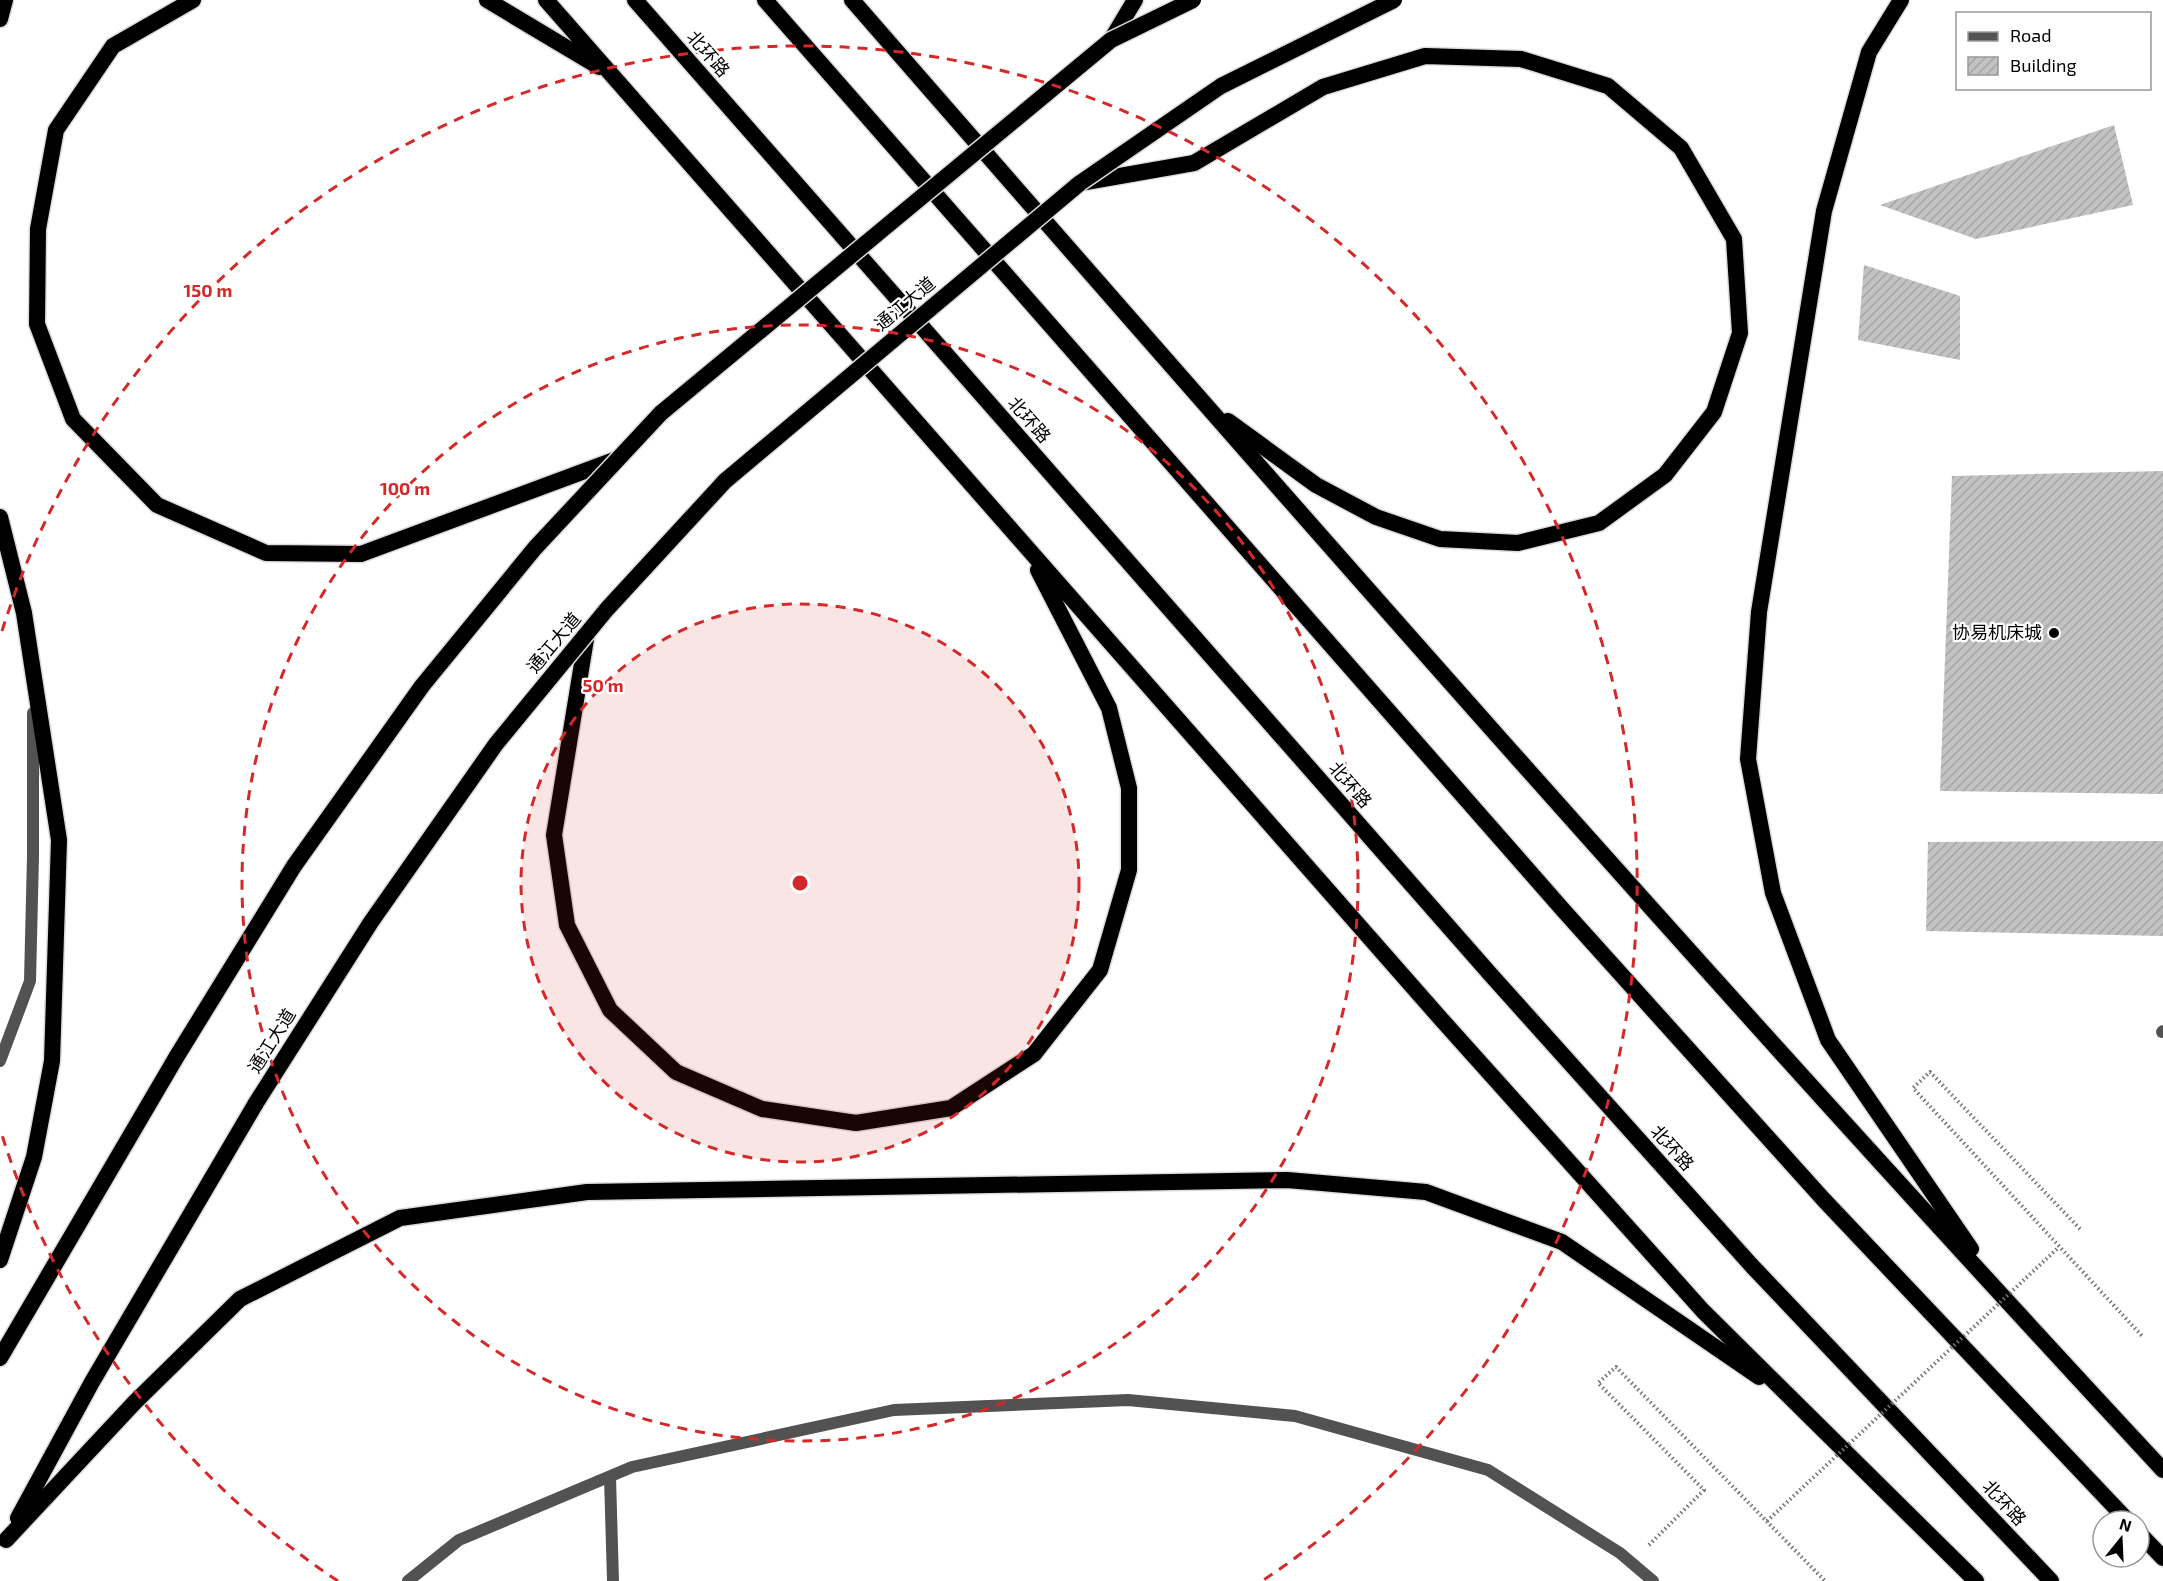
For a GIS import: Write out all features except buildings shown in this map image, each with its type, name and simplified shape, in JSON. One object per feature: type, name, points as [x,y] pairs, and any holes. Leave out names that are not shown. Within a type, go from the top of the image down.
[{"type":"highway","points":[[0,19],[5,0]]},
{"type":"highway","points":[[192,0],[113,46],[56,130],[38,229],[37,324],[73,419],[157,505],[266,553],[361,554],[617,459]]},
{"type":"highway","points":[[487,0],[612,75]]},
{"type":"highway","points":[[546,0],[1425,1002],[1703,1311],[1976,1581]]},
{"type":"highway","name":"北环路","points":[[635,0],[1506,993],[1752,1266],[2051,1581]]},
{"type":"highway","points":[[765,0],[1572,919],[1824,1200],[2117,1509]]},
{"type":"highway","points":[[852,0],[1203,403],[1653,910],[1873,1155],[2163,1470]]},
{"type":"highway","points":[[1111,40],[1135,0]]},
{"type":"highway","points":[[0,1358],[177,1056],[294,866],[422,686],[535,548],[661,414],[1111,40],[1193,0]]},
{"type":"highway","name":"通江大道","points":[[3,1545],[92,1382],[256,1103],[371,922],[496,744],[587,633],[725,481],[1080,183],[1221,86],[1394,0]]},
{"type":"highway","points":[[1901,0],[1869,52],[1824,211],[1759,612],[1748,759],[1773,893],[1828,1040],[2004,1297]]},
{"type":"highway","points":[[1080,183],[1194,164],[1323,87],[1425,56],[1521,59],[1608,86],[1681,148],[1734,239],[1740,333],[1714,412],[1665,475],[1599,523],[1518,543],[1440,539],[1376,517],[1316,485],[1203,403]]},
{"type":"highway","points":[[0,517],[24,613],[59,840],[52,1061],[34,1157],[0,1260]]},
{"type":"highway","points":[[587,633],[554,835],[567,925],[610,1010],[676,1072],[762,1109],[856,1123],[951,1108],[1034,1054],[1100,970],[1129,870],[1129,788],[1109,708],[1027,548]]},
{"type":"highway","points":[[3,1545],[135,1402],[240,1299],[400,1218],[587,1192],[1287,1180],[1426,1192],[1562,1242],[1795,1402]]},
{"type":"highway","points":[[2147,1452],[2163,1476]]},
{"type":"highway","points":[[2151,1546],[2163,1558]]},
{"type":"street","points":[[0,1061],[30,981],[33,673]]},
{"type":"street","points":[[408,1581],[459,1540],[632,1467],[894,1410],[1128,1400],[1295,1416],[1488,1470],[1620,1553],[1653,1581]]},
{"type":"street","points":[[610,1477],[612,1581]]},
{"type":"path","points":[[2080,1229],[1930,1072],[1913,1088],[2143,1337]]},
{"type":"path","points":[[1767,1521],[2059,1247]]},
{"type":"path","points":[[1632,1563],[1704,1490],[1598,1383],[1616,1367],[1825,1581]]},
{"type":"place","name":"协易机床城","points":[[2054,633]]}]
